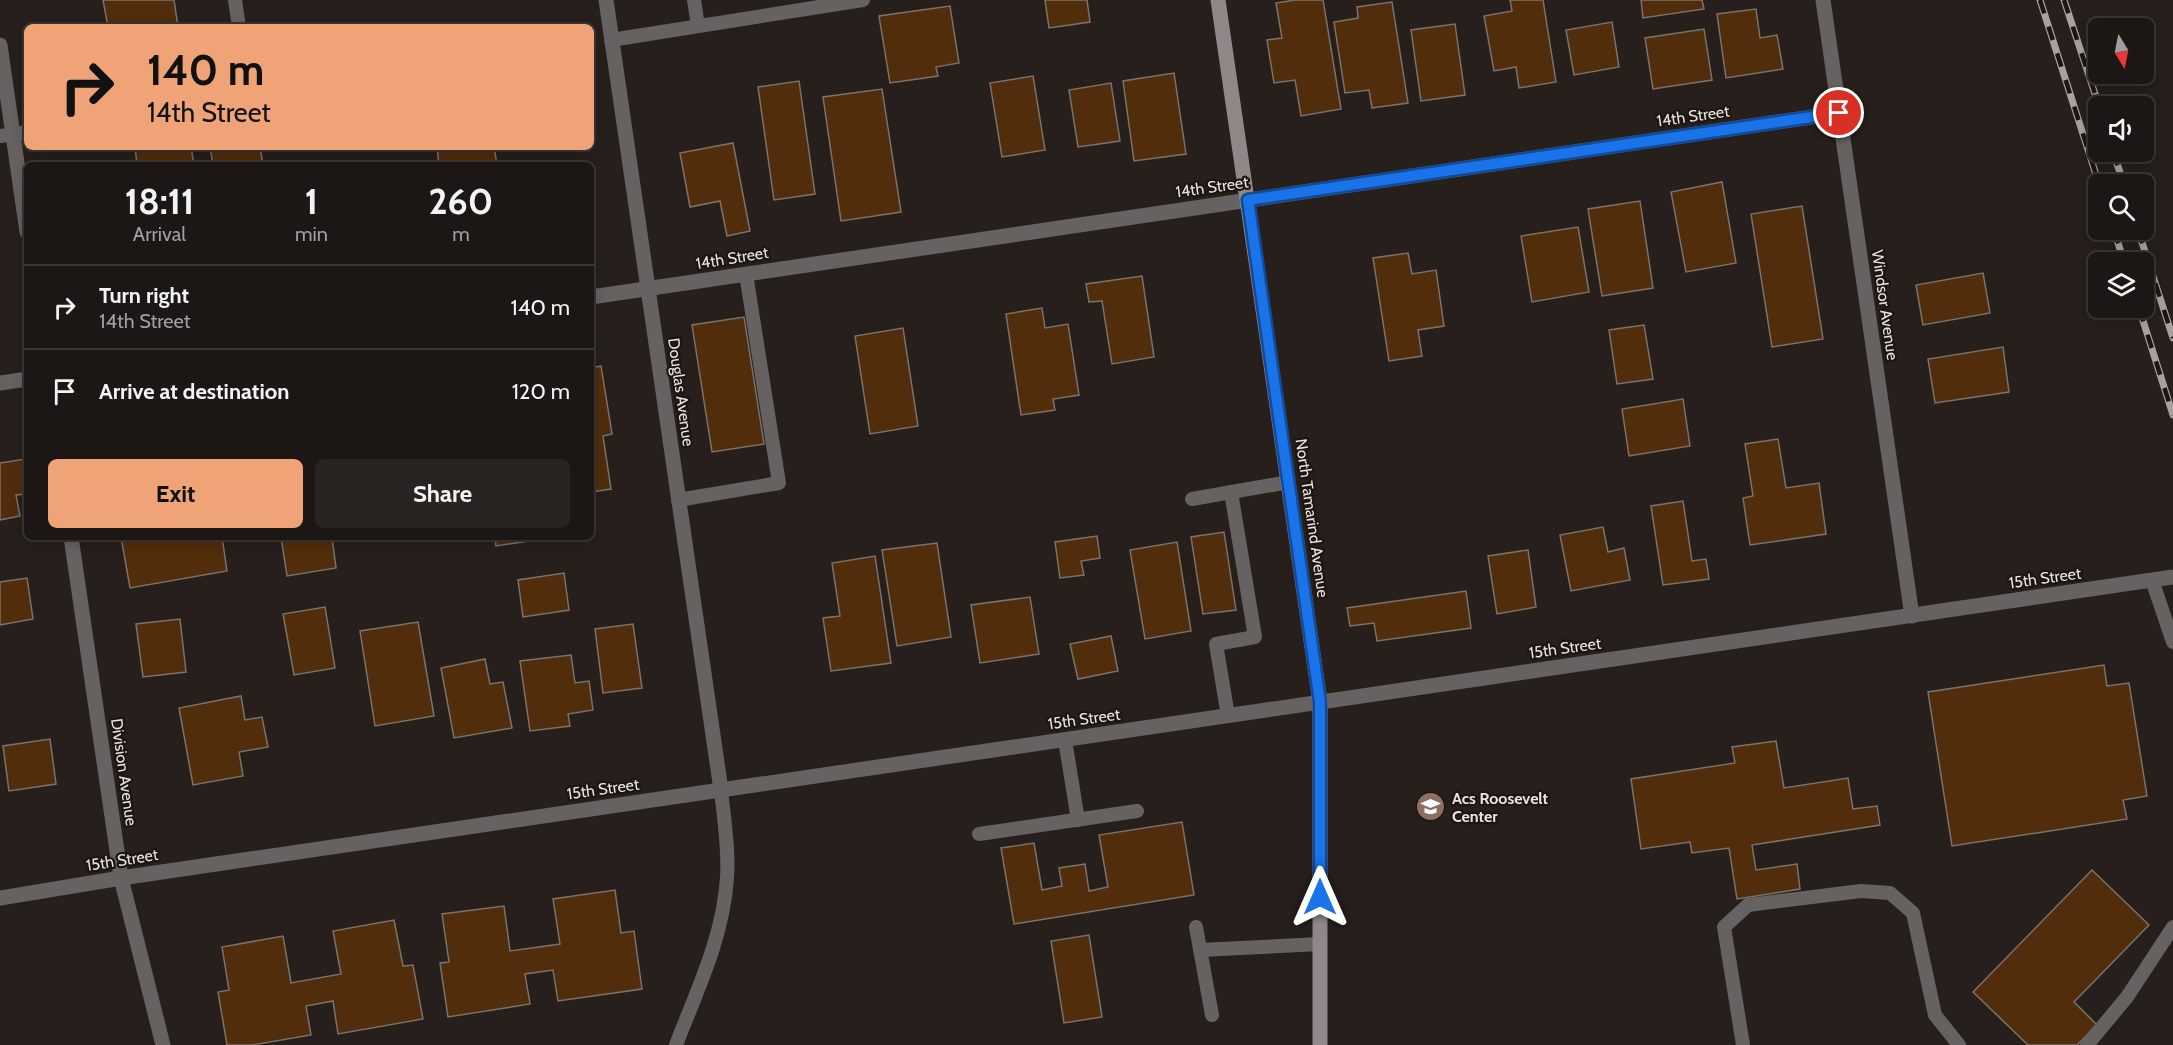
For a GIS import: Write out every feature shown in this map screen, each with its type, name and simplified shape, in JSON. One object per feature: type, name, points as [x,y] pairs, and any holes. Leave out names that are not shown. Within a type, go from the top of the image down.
[{"type":"street","name":"Douglas Avenue","points":[[606,0],[721,790]]},
{"type":"street","name":"North Tamarind Avenue","points":[[1218,0],[1320,702],[1320,1045]]},
{"type":"street","name":"Windsor Avenue","points":[[1823,0],[1912,616]]},
{"type":"street","points":[[0,45],[24,211]]},
{"type":"street","name":"14th Street","points":[[594,297],[1839,113]]},
{"type":"street","points":[[0,383],[24,379]]},
{"type":"street","name":"Division Avenue","points":[[72,540],[121,878],[163,1045]]},
{"type":"street","name":"15th Street","points":[[0,898],[121,878],[2173,577]]},
{"type":"lane","points":[[235,0],[239,24]]},
{"type":"lane","points":[[694,0],[698,26]]},
{"type":"lane","points":[[611,40],[863,0]]},
{"type":"lane","points":[[678,500],[779,483],[746,273]]},
{"type":"lane","points":[[1192,499],[1289,482]]},
{"type":"lane","points":[[1228,716],[1216,644],[1255,637],[1231,492]]},
{"type":"lane","points":[[2152,580],[2173,642]]},
{"type":"lane","points":[[1065,740],[1078,820]]},
{"type":"lane","points":[[676,1045],[704,976],[723,908],[727,856],[721,790]]},
{"type":"lane","points":[[979,834],[1137,811]]},
{"type":"lane","points":[[1743,1045],[1724,927],[1748,905],[1861,891],[1890,893],[1913,913],[1935,1015],[1959,1045]]},
{"type":"lane","points":[[1196,927],[1212,1015]]},
{"type":"lane","points":[[2087,1045],[2127,997],[2173,927]]},
{"type":"lane","points":[[1200,950],[1320,944]]},
{"type":"building","points":[[103,0],[174,0],[178,24],[107,24]]},
{"type":"building","points":[[1045,0],[1087,0],[1090,22],[1049,28]]},
{"type":"building","points":[[1323,0],[1341,109],[1301,116],[1295,80],[1274,83],[1267,40],[1282,38],[1276,3]]},
{"type":"building","points":[[1510,0],[1543,0],[1556,82],[1519,88],[1516,67],[1494,71],[1484,16],[1512,11]]},
{"type":"building","points":[[1641,0],[1702,0],[1704,9],[1643,18]]},
{"type":"building","points":[[1392,2],[1408,103],[1372,108],[1369,90],[1345,93],[1334,22],[1358,18],[1357,7]]},
{"type":"building","points":[[950,6],[959,63],[936,67],[938,76],[890,83],[879,16]]},
{"type":"building","points":[[1756,9],[1760,38],[1777,35],[1783,69],[1726,78],[1717,14]]},
{"type":"building","points":[[1612,22],[1619,67],[1574,75],[1566,30]]},
{"type":"building","points":[[1455,24],[1465,95],[1421,101],[1411,30]]},
{"type":"building","points":[[1704,29],[1712,80],[1653,89],[1645,38]]},
{"type":"building","points":[[1174,73],[1186,154],[1134,161],[1123,81]]},
{"type":"building","points":[[1033,76],[1045,150],[1002,157],[990,83]]},
{"type":"building","points":[[799,81],[815,194],[774,200],[758,87]]},
{"type":"building","points":[[1111,83],[1120,141],[1078,147],[1069,90]]},
{"type":"building","points":[[882,89],[901,212],[841,221],[823,97]]},
{"type":"building","points":[[733,143],[750,231],[727,236],[720,201],[690,207],[680,153]]},
{"type":"building","points":[[135,150],[192,150],[194,162],[137,162]]},
{"type":"building","points":[[210,150],[260,150],[262,162],[212,162]]},
{"type":"building","points":[[437,150],[494,150],[496,162],[439,162]]},
{"type":"building","points":[[1722,182],[1736,263],[1686,272],[1671,192]]},
{"type":"building","points":[[1640,201],[1653,288],[1602,296],[1588,209]]},
{"type":"building","points":[[1802,206],[1823,339],[1772,347],[1751,214]]},
{"type":"building","points":[[1578,227],[1589,292],[1532,302],[1521,236]]},
{"type":"building","points":[[1408,253],[1412,274],[1436,270],[1444,326],[1418,330],[1422,356],[1389,361],[1373,258]]},
{"type":"building","points":[[1983,273],[1990,313],[1923,325],[1916,285]]},
{"type":"building","points":[[1142,276],[1154,357],[1112,364],[1102,301],[1089,302],[1086,284]]},
{"type":"building","points":[[1042,308],[1045,328],[1068,324],[1079,395],[1053,399],[1055,410],[1021,415],[1006,314]]},
{"type":"building","points":[[744,317],[764,444],[712,452],[692,325]]},
{"type":"building","points":[[1644,325],[1653,379],[1617,384],[1609,330]]},
{"type":"building","points":[[903,328],[918,426],[870,434],[855,336]]},
{"type":"building","points":[[2003,347],[2009,392],[1935,403],[1928,359]]},
{"type":"building","points":[[601,366],[612,434],[603,436],[611,489],[594,492],[594,367]]},
{"type":"building","points":[[1683,399],[1690,446],[1629,456],[1622,409]]},
{"type":"building","points":[[1778,439],[1786,488],[1819,483],[1826,534],[1750,545],[1743,498],[1753,496],[1745,444]]},
{"type":"building","points":[[24,459],[24,494],[16,495],[20,516],[0,520],[0,463]]},
{"type":"building","points":[[1683,501],[1692,561],[1706,559],[1709,579],[1663,585],[1651,506]]},
{"type":"building","points":[[1603,527],[1608,552],[1624,548],[1630,580],[1571,591],[1560,535]]},
{"type":"building","points":[[1224,532],[1236,610],[1203,614],[1191,537]]},
{"type":"building","points":[[1097,536],[1100,558],[1081,561],[1084,575],[1060,578],[1055,542]]},
{"type":"building","points":[[122,540],[222,540],[227,571],[130,588]]},
{"type":"building","points":[[281,540],[332,540],[336,568],[287,576]]},
{"type":"building","points":[[495,540],[535,540],[496,546]]},
{"type":"building","points":[[1177,542],[1191,631],[1145,639],[1130,550]]},
{"type":"building","points":[[937,543],[951,637],[897,646],[882,550]]},
{"type":"building","points":[[1528,550],[1536,607],[1497,614],[1488,556]]},
{"type":"building","points":[[875,556],[891,663],[831,671],[823,618],[840,616],[832,563]]},
{"type":"building","points":[[564,573],[569,610],[523,617],[518,580]]},
{"type":"building","points":[[27,578],[33,619],[0,625],[0,582]]},
{"type":"building","points":[[1466,591],[1471,628],[1377,641],[1374,623],[1350,626],[1347,608]]},
{"type":"building","points":[[1030,597],[1039,654],[980,663],[971,605]]},
{"type":"building","points":[[325,607],[335,668],[294,675],[283,614]]},
{"type":"building","points":[[180,619],[186,672],[143,677],[136,624]]},
{"type":"building","points":[[418,622],[434,716],[375,726],[360,631]]},
{"type":"building","points":[[633,624],[642,688],[603,693],[595,629]]},
{"type":"building","points":[[1111,636],[1118,671],[1078,679],[1070,644]]},
{"type":"building","points":[[571,655],[575,683],[589,681],[593,710],[568,714],[570,726],[530,731],[520,661]]},
{"type":"building","points":[[485,659],[490,684],[503,682],[512,728],[454,738],[441,668]]},
{"type":"building","points":[[2104,665],[2107,686],[2129,683],[2147,796],[2123,800],[2127,819],[1952,846],[1928,692]]},
{"type":"building","points":[[241,696],[245,720],[262,717],[268,747],[239,752],[243,776],[193,785],[179,708]]},
{"type":"building","points":[[50,739],[56,784],[9,791],[3,746]]},
{"type":"building","points":[[1776,741],[1784,788],[1848,778],[1853,809],[1877,806],[1880,825],[1752,845],[1756,870],[1797,864],[1800,889],[1737,899],[1729,848],[1692,853],[1690,842],[1641,849],[1631,779],[1735,763],[1732,747]]},
{"type":"building","points":[[1182,822],[1194,895],[1014,924],[1001,848],[1034,843],[1042,890],[1062,886],[1059,868],[1085,864],[1089,891],[1108,887],[1099,835]]},
{"type":"building","points":[[2092,870],[2149,925],[2074,1002],[2097,1025],[2077,1045],[2028,1045],[1973,992]]},
{"type":"building","points":[[615,890],[621,933],[634,931],[642,989],[558,1001],[553,970],[525,974],[530,1004],[448,1017],[440,963],[449,962],[442,914],[504,906],[510,951],[560,944],[553,899]]},
{"type":"building","points":[[394,920],[403,966],[413,965],[423,1019],[338,1034],[333,1001],[306,1006],[311,1035],[252,1045],[227,1045],[218,992],[229,990],[222,947],[283,936],[291,983],[341,974],[333,931]]},
{"type":"building","points":[[1089,935],[1102,1017],[1064,1023],[1051,941]]},
{"type":"railway","points":[[2040,0],[2096,174]]},
{"type":"railway","points":[[2064,0],[2096,96]]},
{"type":"railway","points":[[2116,162],[2121,174]]},
{"type":"railway","points":[[2117,240],[2121,252]]},
{"type":"railway","points":[[2141,240],[2173,338]]},
{"type":"railway","points":[[2142,318],[2173,415]]},
{"type":"place","name":"Acs Roosevelt Center","points":[[1431,807]]},
{"type":"route","points":[[1320,897],[1320,702],[1248,200],[1839,113]]}]
